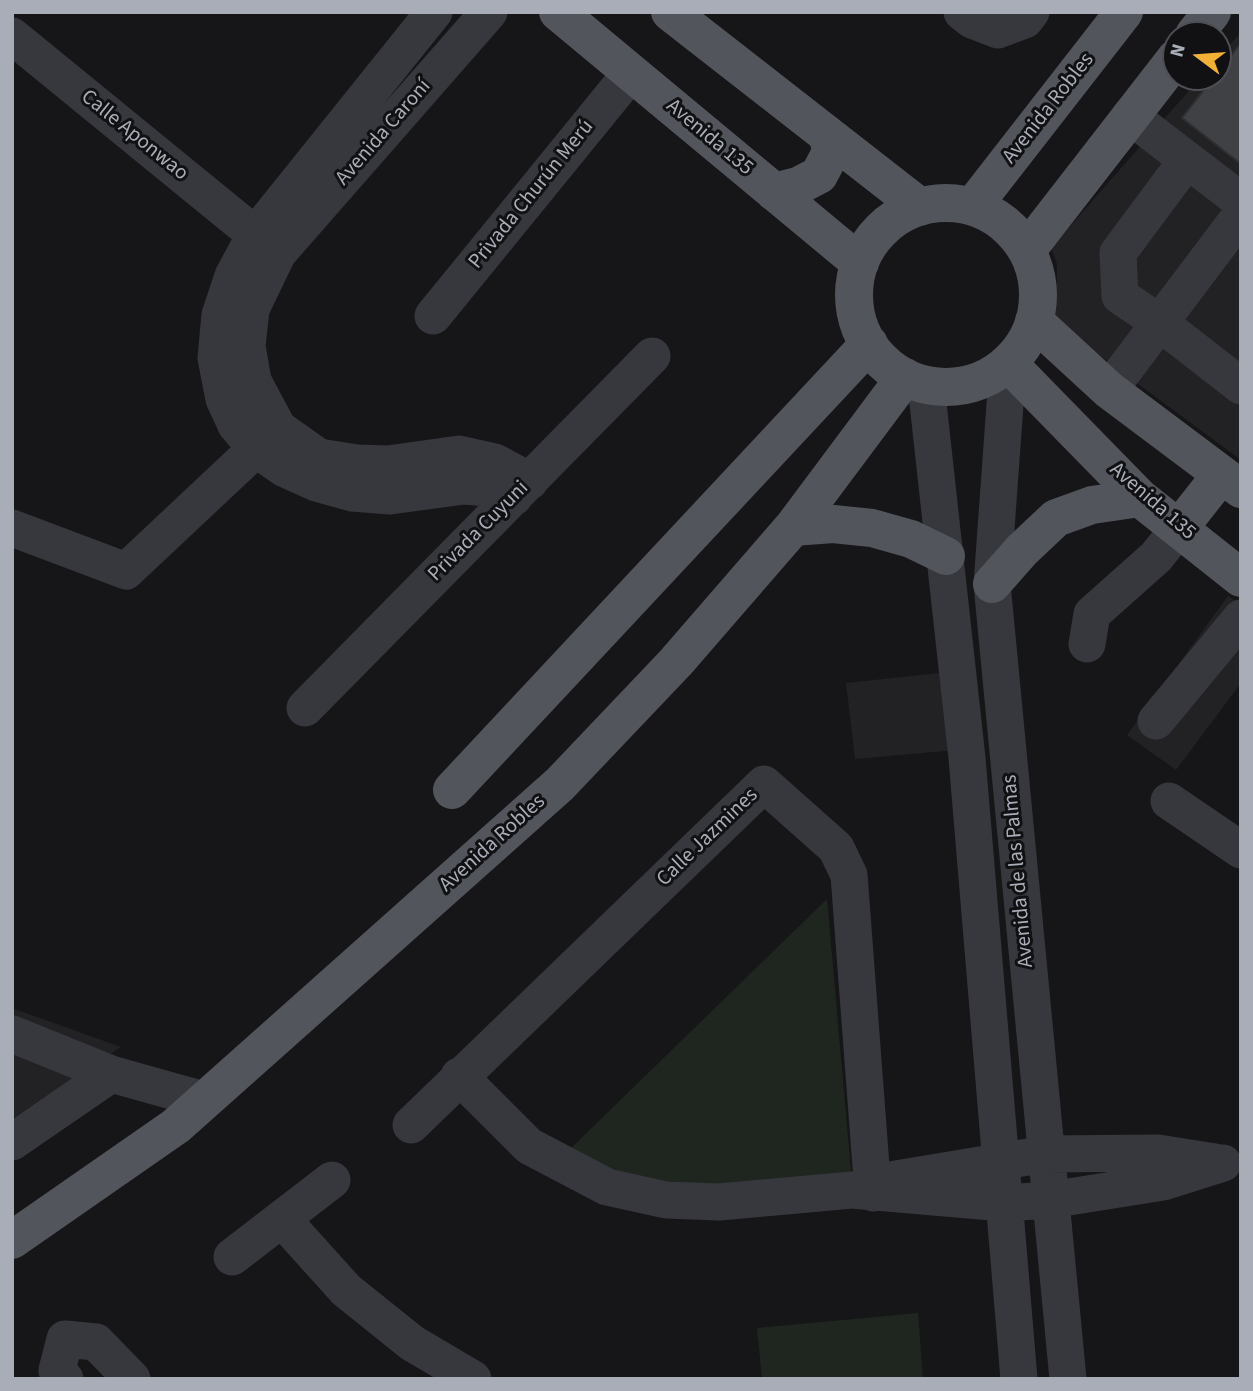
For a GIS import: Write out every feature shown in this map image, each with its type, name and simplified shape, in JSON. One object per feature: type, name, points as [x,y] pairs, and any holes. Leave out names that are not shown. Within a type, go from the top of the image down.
[{"type":"main road","name":"Avenida 135","points":[[558,12],[860,263]]},
{"type":"main road","points":[[670,12],[919,207]]},
{"type":"main road","name":"Avenida Robles","points":[[973,206],[1124,12]]},
{"type":"main road","points":[[1027,250],[1162,76]]},
{"type":"main road","points":[[774,192],[798,186],[819,175],[831,152],[828,136]]},
{"type":"main road","points":[[946,202],[973,206],[1004,223],[1017,235],[1027,250],[1037,285],[1038,303],[1034,321],[1024,344],[1008,363],[987,377],[951,387],[916,381],[889,366],[869,344],[858,319],[855,300],[860,263],[883,228],[900,215],[919,207],[946,202]]},
{"type":"main road","points":[[1034,321],[1109,390],[1231,482],[1180,527]]},
{"type":"main road","points":[[452,790],[869,344]]},
{"type":"main road","name":"Avenida 135","points":[[1008,363],[1140,498],[1180,527],[1241,578]]},
{"type":"main road","name":"Avenida Robles","points":[[12,1240],[176,1126],[560,784],[676,662],[916,381]]},
{"type":"main road","points":[[993,601],[1022,550],[1056,518],[1092,505],[1140,498]]},
{"type":"main road","points":[[793,527],[833,524],[872,528],[911,539],[946,556]]},
{"type":"street","name":"Avenida Caroní","points":[[267,244],[434,12]]},
{"type":"street","name":"Avenida Caroní","points":[[267,244],[489,12]]},
{"type":"street","points":[[962,12],[972,20],[998,30],[1025,20],[1031,12]]},
{"type":"street","name":"Calle Aponwao","points":[[12,36],[267,244]]},
{"type":"street","name":"Privada Churún Merú","points":[[433,316],[631,73]]},
{"type":"street","points":[[1130,116],[1241,201]]},
{"type":"street","points":[[1187,160],[1118,253],[1120,296],[1160,323],[1241,386]]},
{"type":"street","points":[[1109,390],[1241,215]]},
{"type":"street","points":[[267,244],[233,276],[220,315],[216,358],[224,399],[236,425],[267,438],[285,469],[316,483],[352,492],[390,496],[464,486],[522,489]]},
{"type":"street","name":"Privada Cuyuni","points":[[305,708],[652,356]]},
{"type":"street","name":"Avenida de las Palmas","points":[[1008,363],[993,601],[1068,1379]]},
{"type":"street","name":"Avenida de las Palmas","points":[[916,381],[946,556],[954,622],[1019,1379]]},
{"type":"street","points":[[12,528],[126,571],[267,438]]},
{"type":"street","points":[[1087,644],[1092,614],[1156,557],[1180,527]]},
{"type":"street","points":[[954,622],[993,601]]},
{"type":"street","points":[[1156,721],[1241,618]]},
{"type":"street","points":[[960,692],[1001,686]]},
{"type":"street","name":"Calle Jazmines","points":[[411,1125],[764,785],[836,848],[849,875],[866,1189]]},
{"type":"street","points":[[1169,801],[1241,850]]},
{"type":"street","points":[[12,1034],[111,1074],[204,1100]]},
{"type":"street","points":[[12,1142],[111,1074]]},
{"type":"street","points":[[459,1076],[529,1146],[607,1187],[666,1200],[719,1202],[866,1189],[1000,1160],[1045,1154],[1158,1153],[1232,1163]]},
{"type":"street","points":[[866,1189],[1004,1203],[1050,1200],[1163,1182],[1232,1163]]},
{"type":"street","points":[[232,1256],[332,1180]]},
{"type":"street","points":[[282,1219],[345,1290],[412,1343],[473,1379]]},
{"type":"street","points":[[65,1379],[57,1370],[65,1339],[96,1342],[132,1379]]},
{"type":"shaded area","points":[[1241,32],[1241,460],[1050,319],[1057,291],[1057,264],[1051,248],[1189,91],[1232,91],[1232,42]]},
{"type":"shaded area","points":[[1228,596],[1241,605],[1241,683],[1176,770],[1127,735]]},
{"type":"shaded area","points":[[949,672],[957,750],[855,759],[846,683]]},
{"type":"shaded area","points":[[827,899],[852,1182],[668,1188],[612,1172],[568,1151]]},
{"type":"shaded area","points":[[12,1008],[121,1047],[12,1119]]},
{"type":"shaded area","points":[[918,1313],[923,1379],[762,1379],[757,1328]]},
{"type":"building","points":[[1241,43],[1241,164],[1182,118],[1203,91],[1232,91],[1232,54]]}]
